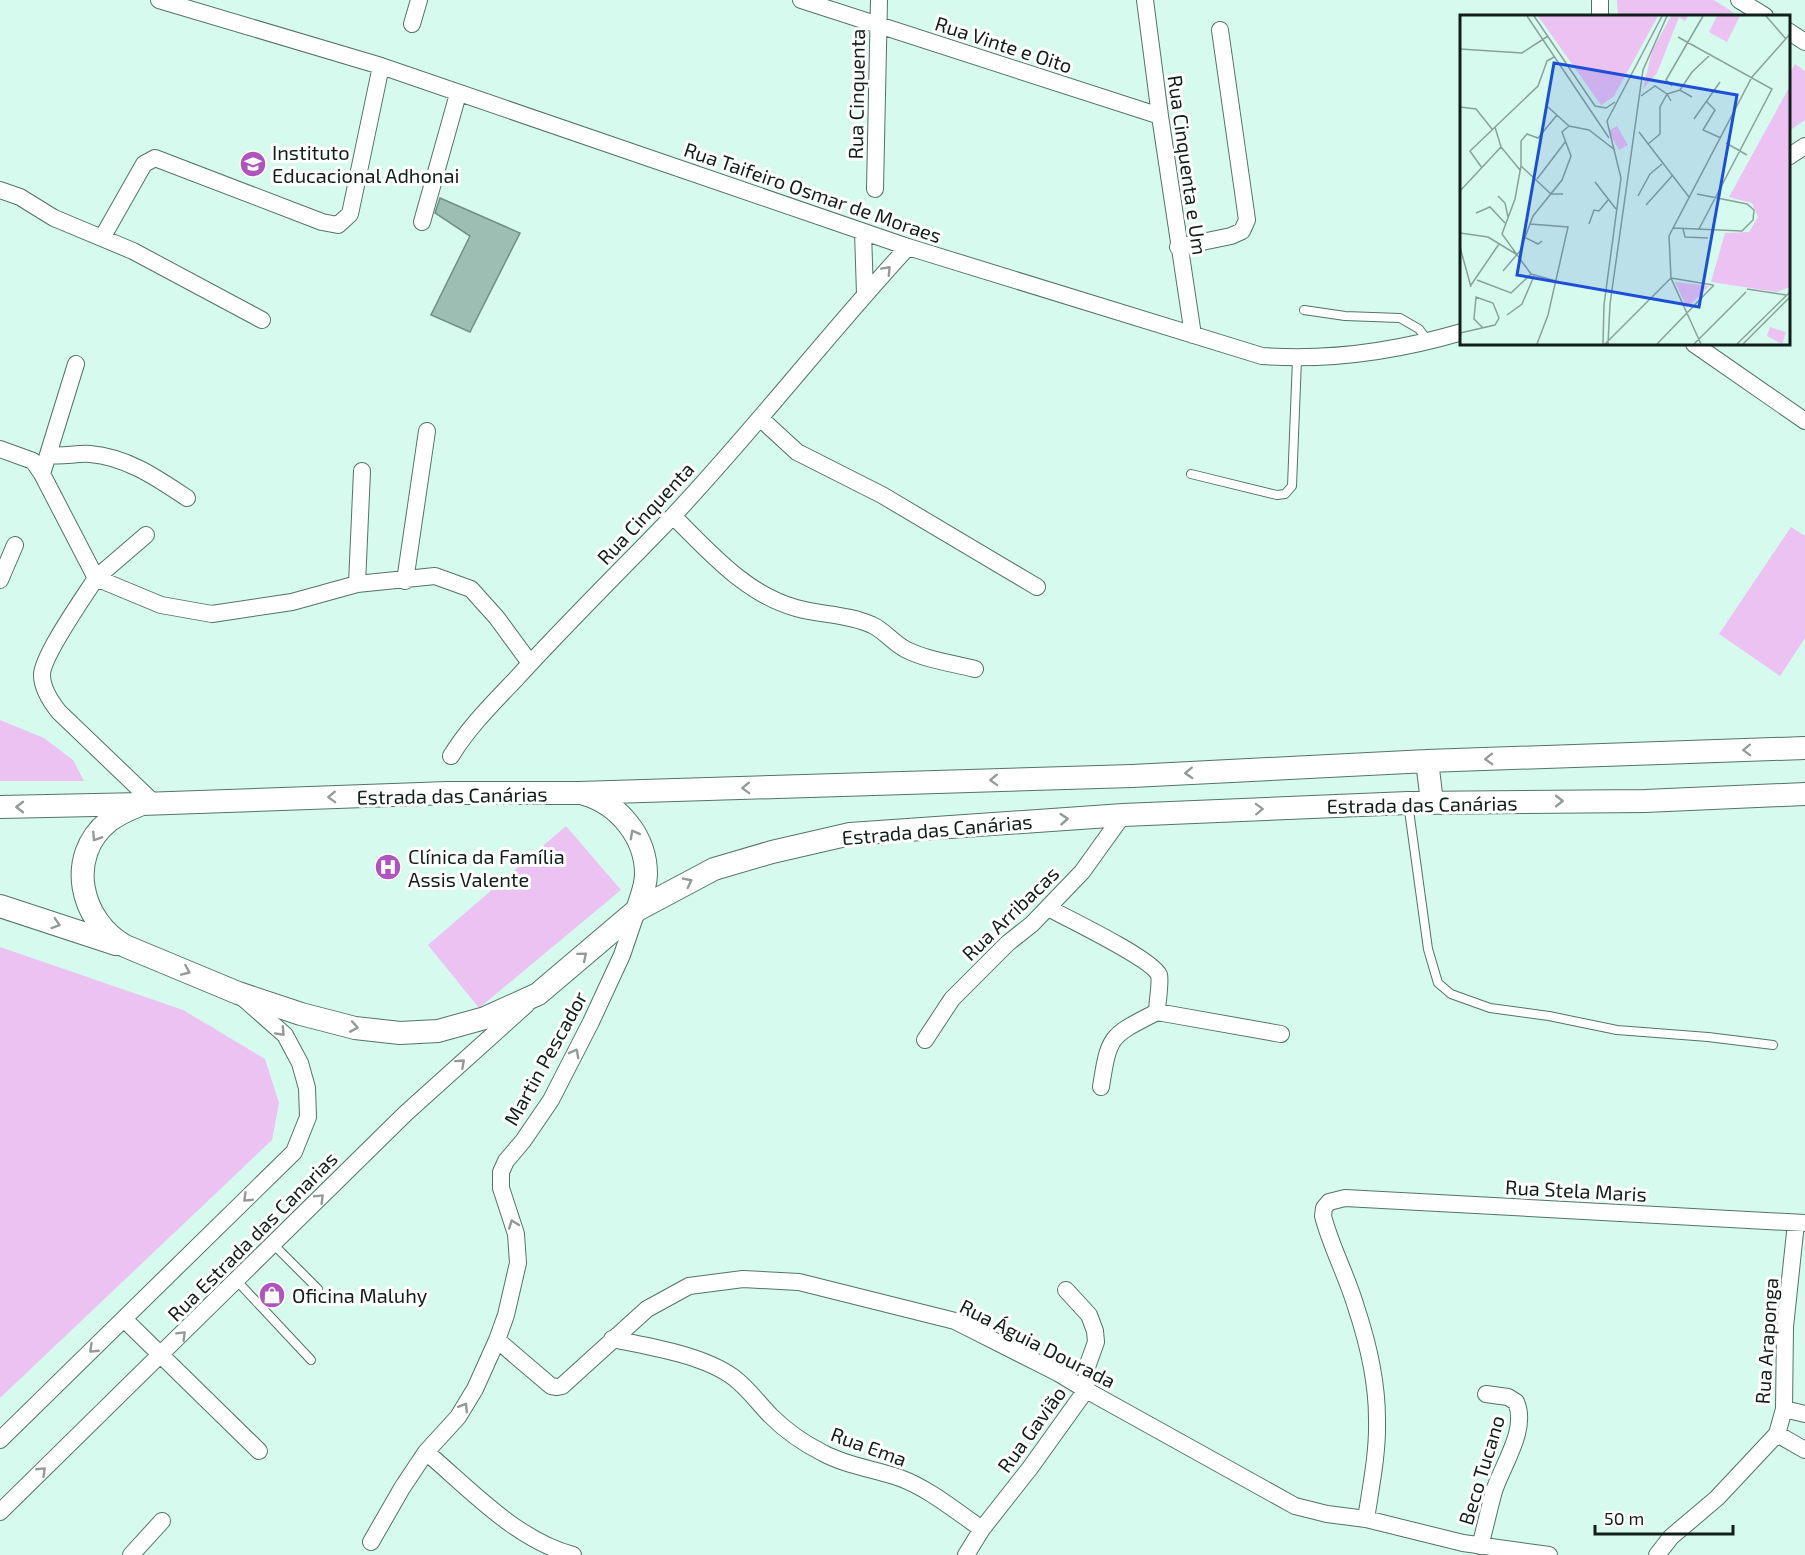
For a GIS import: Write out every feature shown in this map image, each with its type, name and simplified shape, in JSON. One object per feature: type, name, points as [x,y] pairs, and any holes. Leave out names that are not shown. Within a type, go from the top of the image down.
[{"type":"main road","name":"Estrada das Canárias","points":[[0,807],[448,793],[579,793],[1132,776],[1427,761],[1805,748]]},
{"type":"main road","points":[[1427,761],[1432,802]]},
{"type":"main road","points":[[579,793],[613,808],[627,821],[637,837],[644,855],[646,873],[637,910]]},
{"type":"main road","name":"Estrada das Canárias","points":[[134,950],[238,993],[301,1014],[355,1028],[400,1033],[438,1031],[485,1018],[538,994],[637,910],[714,869],[772,852],[850,834],[1123,815],[1408,803],[1645,801],[1805,794]]},
{"type":"main road","points":[[134,950],[109,935],[90,912],[84,894],[82,874],[86,855],[94,837],[107,822],[123,811],[148,804]]},
{"type":"main road","points":[[0,906],[134,950]]},
{"type":"street","name":"Rua Taifeiro Osmar de Moraes","points":[[159,0],[381,66],[908,247],[1262,356],[1297,359],[1373,352],[1428,342],[1460,332]]},
{"type":"street","points":[[412,24],[419,0]]},
{"type":"street","name":"Rua Vinte e Oito","points":[[801,0],[1160,116]]},
{"type":"street","name":"Rua Cinquenta","points":[[874,189],[879,0]]},
{"type":"street","name":"Rua Cinquenta e Um","points":[[1145,0],[1178,247],[1193,335]]},
{"type":"street","points":[[1739,0],[1763,15]]},
{"type":"street","points":[[1178,247],[1231,236],[1242,231],[1247,220],[1220,30]]},
{"type":"street","points":[[1790,33],[1805,42]]},
{"type":"street","points":[[102,238],[144,164],[155,158],[322,222],[338,225],[350,214],[381,66]]},
{"type":"street","points":[[422,222],[458,94]]},
{"type":"street","points":[[1790,156],[1805,146]]},
{"type":"street","points":[[0,190],[20,197],[54,218],[133,251],[262,320]]},
{"type":"street","points":[[863,232],[865,294]]},
{"type":"street","name":"Rua Cinquenta","points":[[451,756],[471,728],[530,663],[673,516],[761,419],[865,294],[908,247]]},
{"type":"street","points":[[1695,345],[1805,421]]},
{"type":"street","points":[[42,474],[76,364]]},
{"type":"street","points":[[761,419],[797,452],[882,495],[1037,587]]},
{"type":"street","points":[[405,580],[427,430]]},
{"type":"street","points":[[0,449],[33,461],[96,578],[161,605],[212,614],[292,602],[357,584],[435,576],[471,589],[497,618],[530,663]]},
{"type":"street","points":[[49,456],[60,457],[89,453],[124,462],[147,471],[187,498]]},
{"type":"street","points":[[357,584],[362,471]]},
{"type":"street","points":[[673,516],[732,572],[754,589],[777,602],[864,622],[877,628],[912,653],[975,669]]},
{"type":"street","points":[[146,535],[96,578],[47,656],[42,675],[50,700],[59,712],[148,804]]},
{"type":"street","points":[[0,580],[15,545]]},
{"type":"street","name":"Rua Arribacas","points":[[925,1040],[952,999],[1008,943],[1048,908],[1082,872],[1123,815]]},
{"type":"street","points":[[1048,908],[1125,950],[1155,970],[1160,980],[1156,1012]]},
{"type":"street","name":"Martin Pescador","points":[[371,1542],[426,1452],[458,1417],[475,1389],[497,1340],[506,1315],[518,1263],[516,1234],[501,1188],[501,1172],[506,1161],[523,1141],[551,1100],[622,955],[637,910]]},
{"type":"street","name":"Rua Estrada das Canarias","points":[[0,1440],[294,1152],[308,1117],[307,1088],[300,1063],[285,1035],[238,993]]},
{"type":"street","name":"Rua Estrada das Canarias","points":[[0,1512],[406,1113],[538,994]]},
{"type":"street","points":[[1101,1087],[1107,1051],[1113,1038],[1125,1028],[1156,1012],[1281,1034]]},
{"type":"street","name":"Rua Stela Maris","points":[[1366,1519],[1375,1460],[1377,1419],[1373,1378],[1366,1339],[1323,1216],[1324,1208],[1329,1202],[1345,1198],[1800,1223]]},
{"type":"street","name":"Rua Araponga","points":[[1657,1555],[1671,1537],[1717,1498],[1777,1434],[1784,1408],[1785,1327],[1800,1223]]},
{"type":"street","name":"Rua Águia Dourada","points":[[497,1340],[551,1386],[557,1387],[562,1386],[647,1309],[689,1286],[743,1279],[799,1282],[955,1321],[1058,1373],[1294,1506],[1327,1514],[1366,1519],[1480,1546],[1549,1555]]},
{"type":"street","name":"Rua Gavião","points":[[966,1555],[982,1529],[1030,1468],[1086,1390],[1087,1367],[1096,1342],[1095,1331],[1089,1315],[1066,1290]]},
{"type":"street","points":[[124,1319],[259,1451]]},
{"type":"street","name":"Rua Ema","points":[[612,1339],[658,1348],[700,1361],[731,1376],[750,1392],[772,1418],[822,1453],[844,1462],[903,1479],[943,1502],[982,1529]]},
{"type":"street","name":"Beco Tucano","points":[[1480,1546],[1494,1491],[1517,1438],[1520,1419],[1516,1402],[1508,1397],[1486,1394]]},
{"type":"street","points":[[1784,1408],[1805,1414]]},
{"type":"street","points":[[1777,1434],[1805,1450]]},
{"type":"street","points":[[426,1452],[515,1528],[554,1550],[573,1555]]},
{"type":"street","points":[[131,1555],[162,1521]]},
{"type":"lane","points":[[1304,310],[1345,316],[1400,318],[1419,329],[1428,342]]},
{"type":"lane","points":[[1191,474],[1277,495],[1285,494],[1292,486],[1297,359]]},
{"type":"lane","points":[[1408,803],[1428,949],[1438,982],[1451,994],[1490,1008],[1549,1016],[1617,1030],[1773,1045]]},
{"type":"lane","points":[[273,1244],[318,1289]]},
{"type":"lane","points":[[237,1281],[311,1360]]},
{"type":"shaded area","points":[[1617,0],[1714,0],[1737,15],[1618,15]]},
{"type":"shaded area","points":[[1795,64],[1805,71],[1805,120],[1790,130],[1790,72]]},
{"type":"shaded area","points":[[1791,527],[1805,536],[1805,638],[1780,676],[1719,634]]},
{"type":"shaded area","points":[[0,720],[44,738],[73,760],[84,781],[0,781]]},
{"type":"shaded area","points":[[566,826],[621,890],[479,1008],[428,945]]},
{"type":"shaded area","points":[[0,947],[183,1010],[265,1059],[279,1103],[272,1140],[0,1398]]},
{"type":"building","points":[[440,198],[520,233],[470,332],[431,315],[470,236],[435,213]]},
{"type":"place","name":"Instituto Educacional Adhonai","points":[[253,164]]},
{"type":"place","name":"Clínica da Família Assis Valente","points":[[388,867]]},
{"type":"place","name":"Oficina Maluhy","points":[[272,1295]]}]
